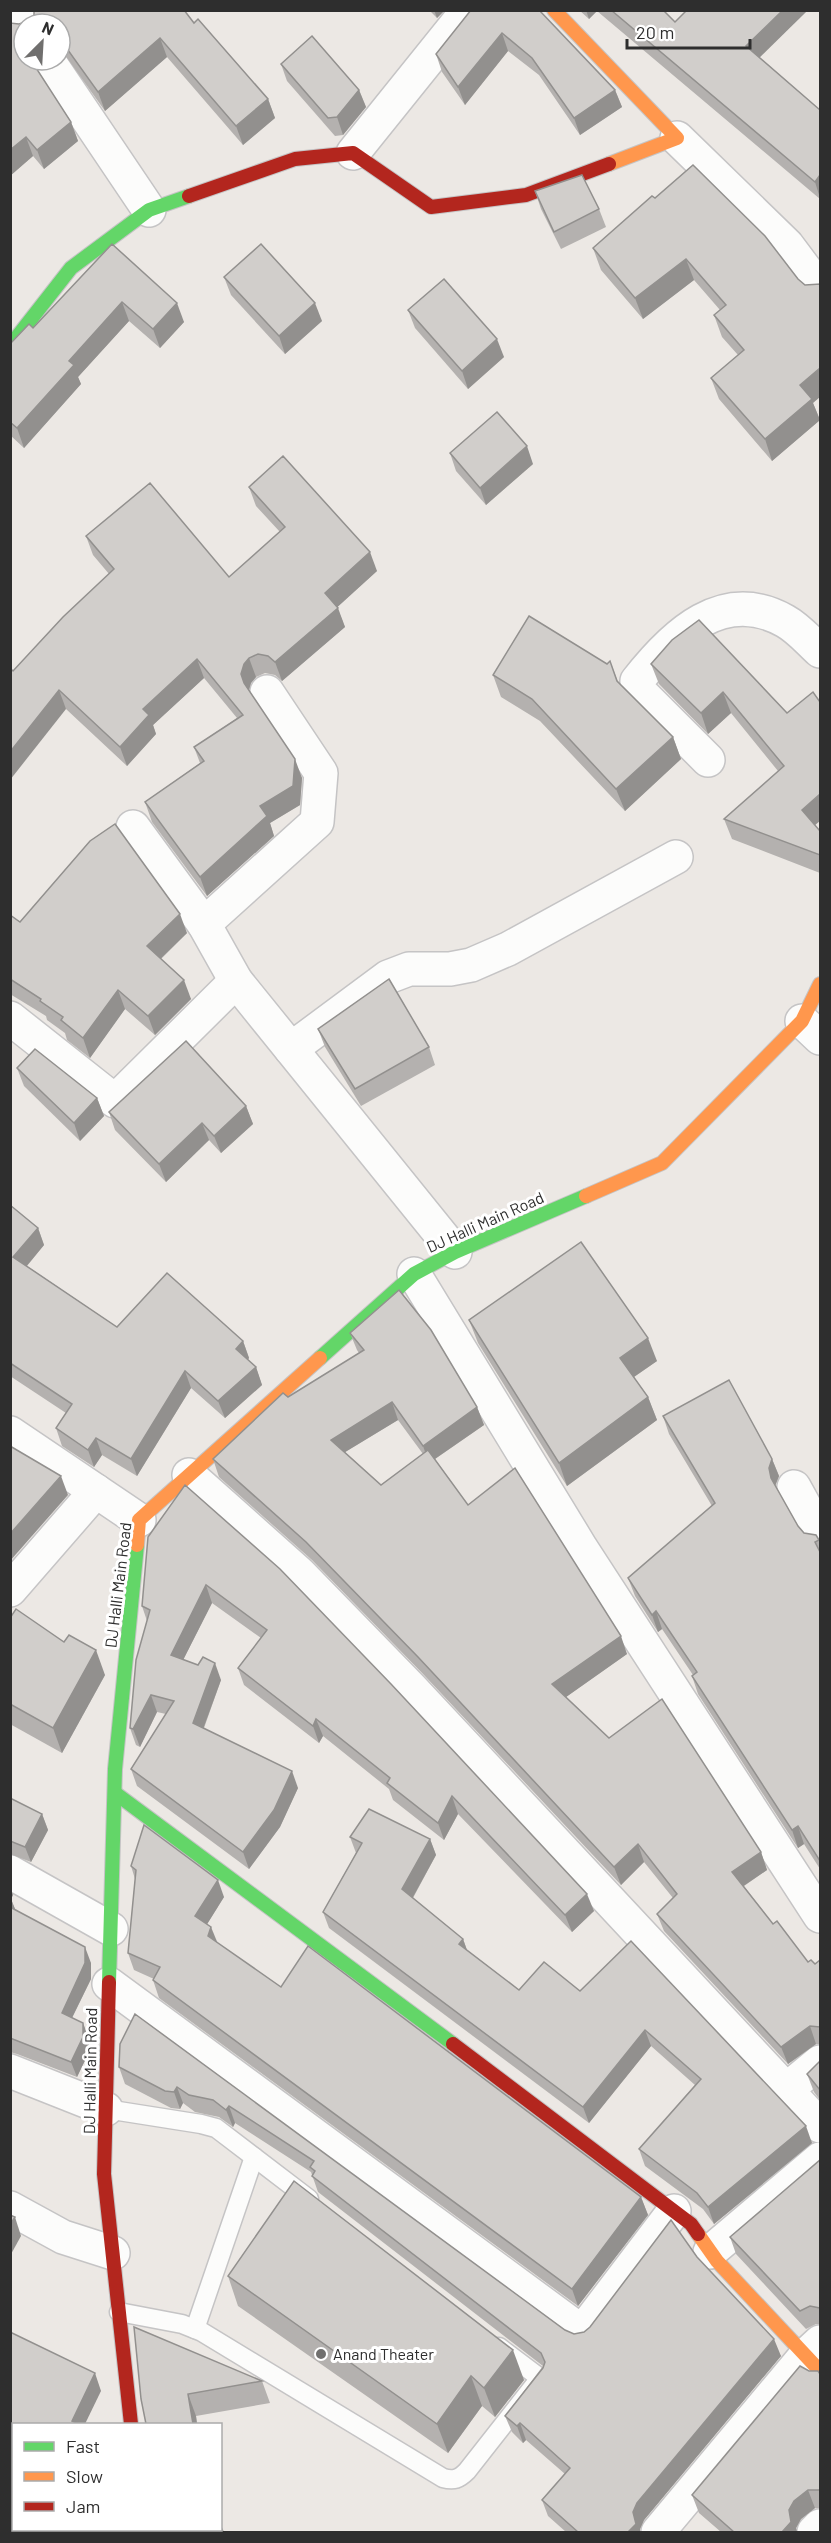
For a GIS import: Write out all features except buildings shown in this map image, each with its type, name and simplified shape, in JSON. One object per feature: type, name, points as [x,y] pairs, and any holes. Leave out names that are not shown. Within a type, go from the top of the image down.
[{"type":"street","points":[[353,153],[468,10]]},
{"type":"street","points":[[554,10],[677,138],[787,245],[820,289]]},
{"type":"street","points":[[56,72],[149,210]]},
{"type":"street","points":[[10,346],[71,268],[149,210],[295,159],[353,153],[431,207],[526,195],[677,138]]},
{"type":"street","points":[[708,760],[638,690],[637,681],[654,661],[690,627],[712,613],[737,610],[765,612],[786,621],[820,651]]},
{"type":"street","points":[[204,924],[316,822],[321,773],[267,692]]},
{"type":"street","points":[[133,827],[204,924],[236,981],[455,1252]]},
{"type":"street","points":[[291,1048],[388,977],[409,969],[450,969],[471,964],[508,949],[676,857]]},
{"type":"street","points":[[10,1018],[114,1101],[236,981]]},
{"type":"street","name":"DJ Halli Main Road","points":[[131,2423],[104,2174],[115,1793],[139,1520],[414,1274],[455,1252],[662,1162],[811,1030],[820,984]]},
{"type":"street","points":[[414,1274],[581,1548],[820,1916]]},
{"type":"street","points":[[10,1433],[139,1520]]},
{"type":"street","points":[[189,1475],[298,1573],[395,1671],[820,2126]]},
{"type":"street","points":[[794,1487],[820,1534]]},
{"type":"street","points":[[10,1590],[96,1491]]},
{"type":"street","points":[[115,1793],[448,2039],[691,2224],[710,2252],[816,2356],[658,2532]]},
{"type":"street","points":[[10,1872],[111,1929]]},
{"type":"street","points":[[109,1984],[582,2332],[674,2211]]},
{"type":"street","points":[[786,2090],[820,2062]]},
{"type":"street","points":[[10,2071],[106,2109]]},
{"type":"street","points":[[710,2252],[820,2159]]},
{"type":"street","points":[[10,2208],[63,2237],[112,2253]]},
{"type":"street","points":[[814,2532],[820,2526]]},
{"type":"lane","points":[[106,2109],[216,2128],[319,2207]]},
{"type":"lane","points":[[195,2329],[254,2157]]},
{"type":"lane","points":[[119,2312],[161,2319],[195,2329],[443,2478],[452,2480],[460,2478],[467,2470],[540,2378],[484,2335]]},
{"type":"traffic: fast","points":[[10,346],[71,268],[149,210],[189,196]]},
{"type":"traffic: fast","points":[[320,1358],[414,1274],[455,1252],[586,1196]]},
{"type":"traffic: fast","points":[[109,1982],[115,1769],[137,1545]]},
{"type":"traffic: fast","points":[[115,1793],[453,2044]]},
{"type":"traffic: slow","points":[[554,10],[677,138],[609,164]]},
{"type":"traffic: slow","points":[[586,1196],[662,1163],[802,1021],[820,984]]},
{"type":"traffic: slow","points":[[137,1545],[139,1520],[320,1358]]},
{"type":"traffic: slow","points":[[698,2234],[717,2261],[820,2371]]},
{"type":"traffic: jam","points":[[189,196],[295,159],[353,153],[431,207],[526,195],[609,164]]},
{"type":"traffic: jam","points":[[109,1982],[104,2174],[131,2423]]},
{"type":"traffic: jam","points":[[453,2044],[691,2224],[698,2234]]},
{"type":"place","name":"Anand Theater","points":[[321,2354]]}]
